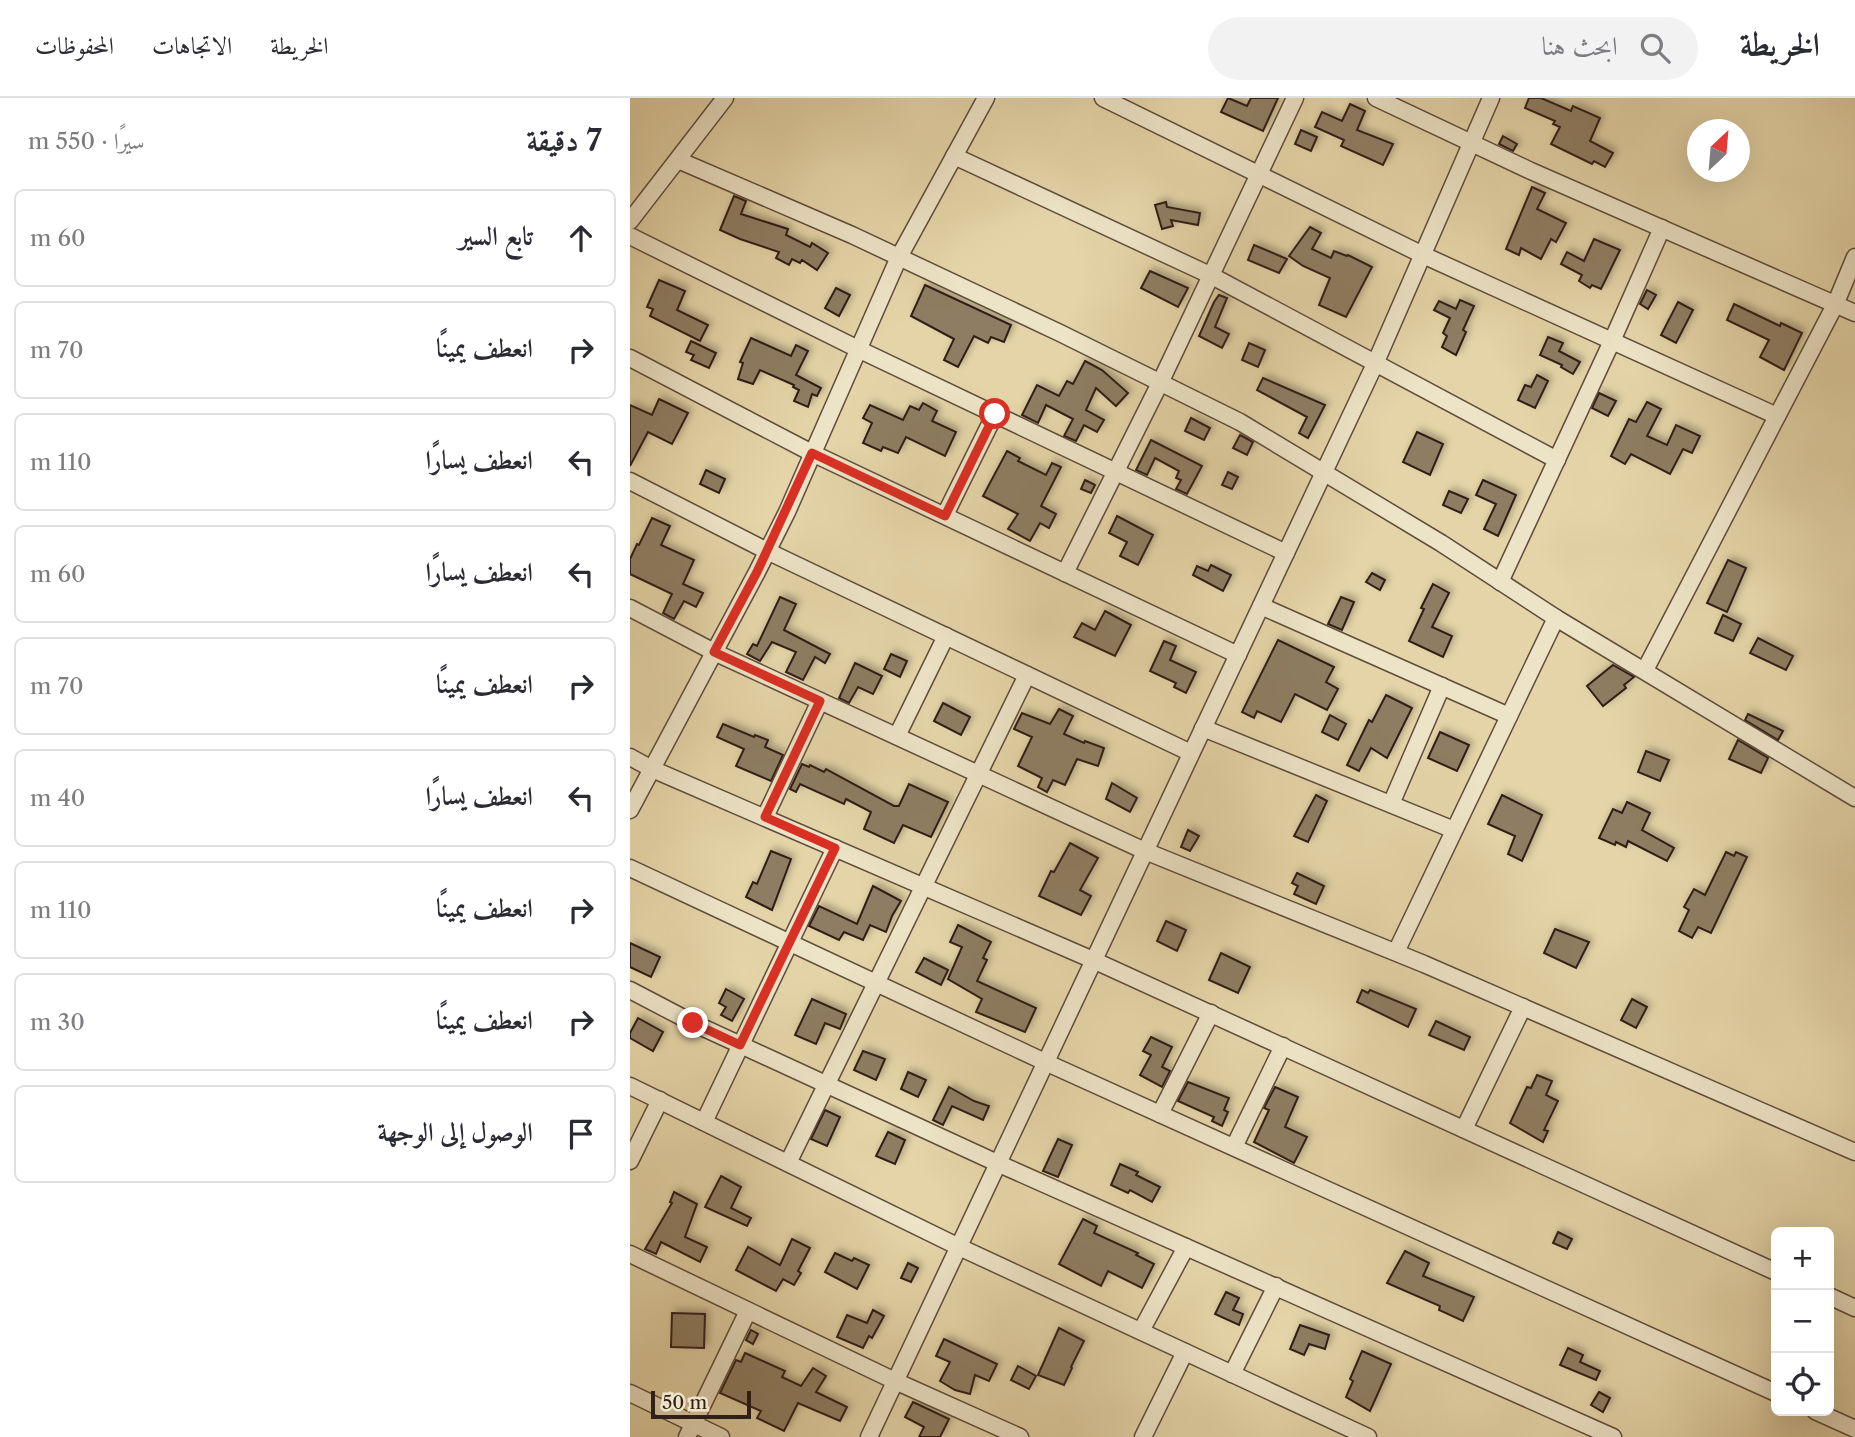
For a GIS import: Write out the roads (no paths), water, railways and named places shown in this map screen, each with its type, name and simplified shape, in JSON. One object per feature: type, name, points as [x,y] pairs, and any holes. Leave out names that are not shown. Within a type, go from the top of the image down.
[{"type":"street","points":[[630,220],[725,98]]},
{"type":"street","points":[[630,810],[767,551],[899,257],[986,98]]},
{"type":"street","points":[[1103,98],[1423,255],[1777,416]]},
{"type":"street","points":[[1065,573],[1212,276],[1295,98]]},
{"type":"street","points":[[1376,98],[1472,144],[1855,313]]},
{"type":"street","points":[[869,1437],[1375,364],[1491,98]]},
{"type":"street","points":[[954,156],[1212,276],[1557,460]]},
{"type":"street","points":[[678,160],[899,257],[1240,422],[1431,537],[1556,618],[1855,797]]},
{"type":"street","points":[[1500,582],[1662,228]]},
{"type":"street","points":[[630,236],[858,349],[1286,553]]},
{"type":"street","points":[[1645,670],[1835,305],[1855,257]]},
{"type":"street","points":[[630,358],[812,453],[1238,654]]},
{"type":"street","points":[[945,516],[995,414]]},
{"type":"street","points":[[630,481],[767,551],[1191,753]]},
{"type":"street","points":[[1261,607],[1509,716]]},
{"type":"street","points":[[630,608],[714,652],[1145,851],[1396,952],[1855,1152]]},
{"type":"street","points":[[1396,952],[1556,618]]},
{"type":"street","points":[[897,736],[946,636]]},
{"type":"street","points":[[788,1163],[1027,675]]},
{"type":"street","points":[[1391,804],[1442,687]]},
{"type":"street","points":[[765,817],[820,701]]},
{"type":"street","points":[[1203,728],[1454,830]]},
{"type":"street","points":[[630,757],[652,769],[1093,960],[1771,1270]]},
{"type":"street","points":[[705,1122],[835,848]]},
{"type":"street","points":[[630,868],[1045,1062],[1771,1391]]},
{"type":"street","points":[[630,990],[740,1045],[997,1163],[1613,1437]]},
{"type":"street","points":[[1464,1129],[1524,1007]]},
{"type":"street","points":[[1160,1114],[1210,1013]]},
{"type":"street","points":[[1234,1147],[1283,1046]]},
{"type":"street","points":[[630,1086],[957,1246],[1368,1437]]},
{"type":"street","points":[[630,1161],[660,1100]]},
{"type":"street","points":[[1141,1331],[1186,1247]]},
{"type":"street","points":[[630,1254],[895,1381],[1020,1437]]},
{"type":"street","points":[[1232,1374],[1276,1286]]},
{"type":"street","points":[[1834,1298],[1855,1308]]},
{"type":"street","points":[[690,1430],[748,1311]]},
{"type":"street","points":[[1143,1437],[1185,1352]]},
{"type":"street","points":[[630,1393],[690,1430],[722,1437]]},
{"type":"street","points":[[1826,1416],[1855,1429]]}]
